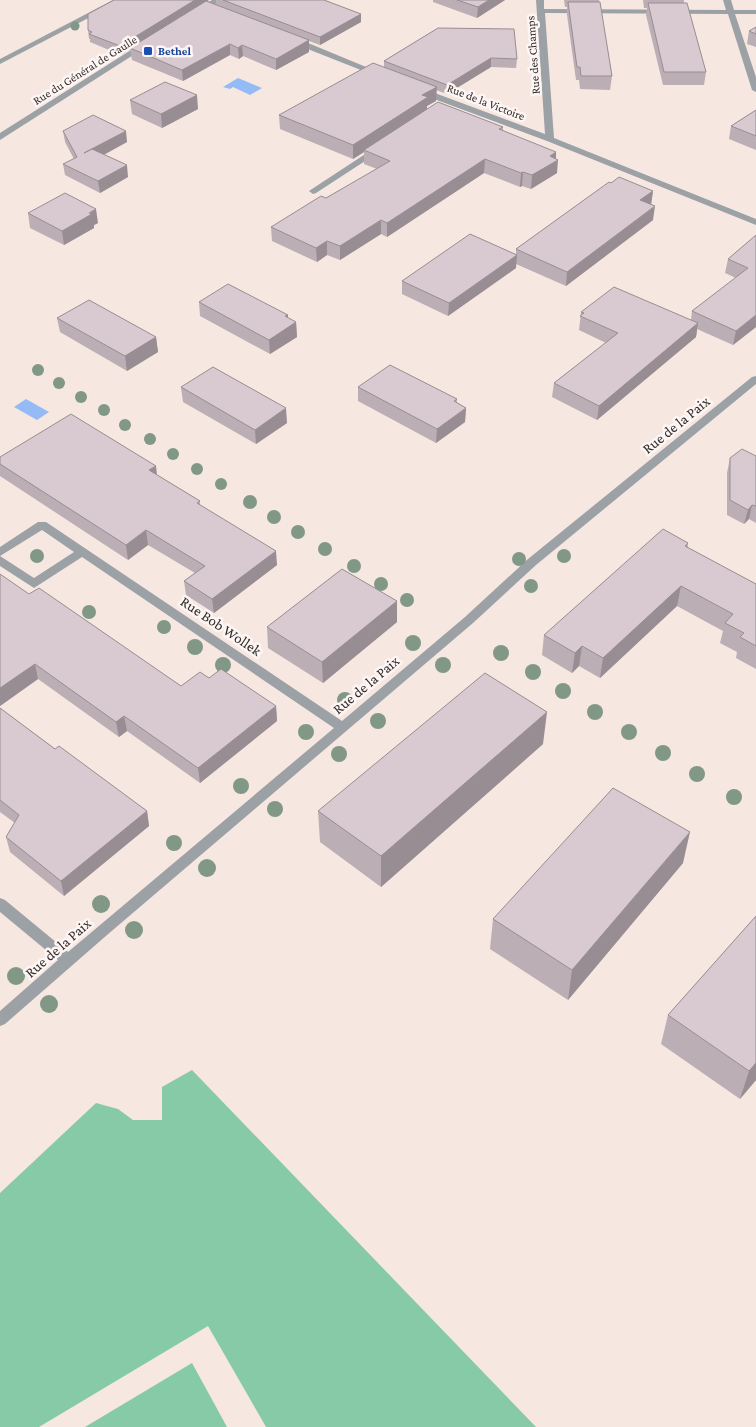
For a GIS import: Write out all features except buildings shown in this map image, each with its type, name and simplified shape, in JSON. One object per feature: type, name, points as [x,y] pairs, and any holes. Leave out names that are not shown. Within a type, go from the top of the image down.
[{"type":"street","points":[[0,62],[119,0]]},
{"type":"street","points":[[187,19],[211,8],[218,0]]},
{"type":"street","name":"Rue des Champs","points":[[540,0],[550,139]]},
{"type":"street","points":[[727,0],[756,90]]},
{"type":"street","points":[[541,11],[756,12]]},
{"type":"street","points":[[288,38],[387,77]]},
{"type":"street","name":"Rue du Général de Gaulle","points":[[0,137],[154,39]]},
{"type":"street","points":[[0,52],[11,56]]},
{"type":"street","name":"Rue de la Victoire","points":[[414,88],[550,139],[756,222]]},
{"type":"street","points":[[442,108],[450,102]]},
{"type":"street","points":[[313,191],[386,144]]},
{"type":"street","name":"Rue de la Paix","points":[[0,1020],[68,960],[469,620],[532,562],[756,379]]},
{"type":"street","name":"Rue Bob Wollek","points":[[0,552],[42,525],[342,727]]},
{"type":"street","points":[[0,560],[34,584],[82,552]]},
{"type":"street","points":[[0,904],[68,960]]},
{"type":"green space","points":[[192,1070],[536,1427],[266,1427],[208,1326],[39,1427],[0,1427],[0,1193],[96,1103],[118,1109],[133,1120],[162,1120],[162,1087]]},
{"type":"green space","points":[[192,1363],[227,1427],[85,1427]]},
{"type":"water","points":[[238,78],[262,88],[250,95],[233,87],[230,89],[223,87]]},
{"type":"water","points":[[26,399],[49,412],[37,420],[14,407]]},
{"type":"place","name":"Bethel","points":[[148,51]]}]
